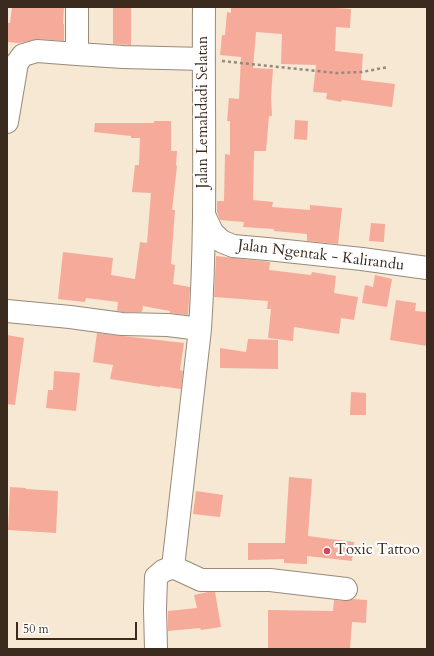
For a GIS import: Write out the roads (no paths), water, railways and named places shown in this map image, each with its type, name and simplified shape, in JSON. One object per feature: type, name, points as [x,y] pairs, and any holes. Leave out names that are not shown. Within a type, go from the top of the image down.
[{"type":"street","points":[[77,7],[77,54]]},
{"type":"street","name":"Jalan Lemahdadi Selatan","points":[[173,567],[200,329],[204,278],[204,7]]},
{"type":"street","points":[[7,122],[17,63],[23,55],[37,51],[123,57],[204,59]]},
{"type":"street","name":"Jalan Ngentak - Kalirandu","points":[[204,217],[212,232],[221,241],[233,246],[354,258],[427,268]]},
{"type":"street","points":[[7,311],[122,324],[200,329]]},
{"type":"street","points":[[156,649],[156,577],[163,571],[173,567],[202,580],[270,580],[346,589]]},
{"type":"place","name":"Toxic Tattoo","points":[[327,551]]}]
